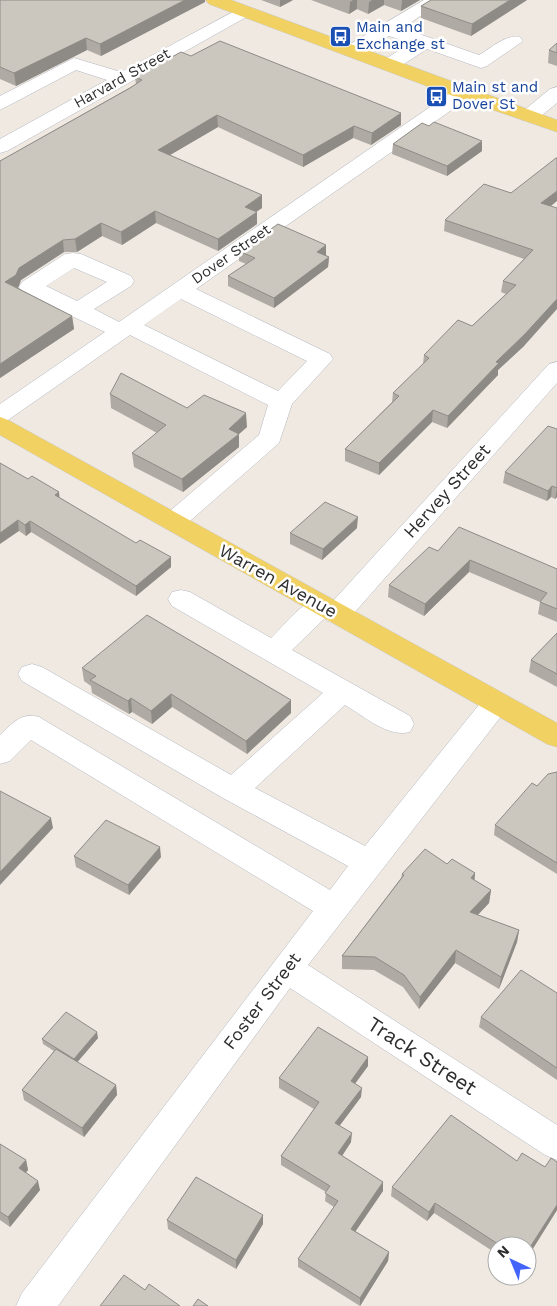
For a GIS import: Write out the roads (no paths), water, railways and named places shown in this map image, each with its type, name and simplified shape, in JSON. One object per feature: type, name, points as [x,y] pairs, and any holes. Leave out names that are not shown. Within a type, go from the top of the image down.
[{"type":"main road","points":[[215,0],[463,93],[557,126]]},
{"type":"main road","name":"Warren Avenue","points":[[0,425],[557,736]]},
{"type":"street","points":[[351,51],[436,0]]},
{"type":"street","name":"Harvard Street","points":[[0,147],[120,78],[244,11]]},
{"type":"street","points":[[388,29],[481,62],[514,41]]},
{"type":"street","points":[[389,65],[425,42]]},
{"type":"street","points":[[0,105],[74,64],[120,78]]},
{"type":"street","name":"Dover Street","points":[[0,414],[463,93]]},
{"type":"street","points":[[529,116],[557,93]]},
{"type":"street","points":[[0,105],[41,124]]},
{"type":"street","points":[[174,522],[270,438],[281,402],[322,359],[180,290]]},
{"type":"street","points":[[78,310],[138,331],[281,402]]},
{"type":"street","name":"Hervey Street","points":[[274,651],[329,610],[557,369]]},
{"type":"street","points":[[181,599],[400,724]]},
{"type":"street","points":[[32,674],[233,790],[369,863]]},
{"type":"street","points":[[233,790],[343,691]]},
{"type":"street","name":"Foster Street","points":[[35,1306],[286,968],[496,703]]},
{"type":"street","points":[[0,753],[29,725],[334,908]]},
{"type":"street","name":"Track Street","points":[[286,968],[557,1144]]},
{"type":"place","name":"Main and Exchange st","points":[[340,36]]},
{"type":"place","name":"Main st and Dover St","points":[[436,96]]}]
